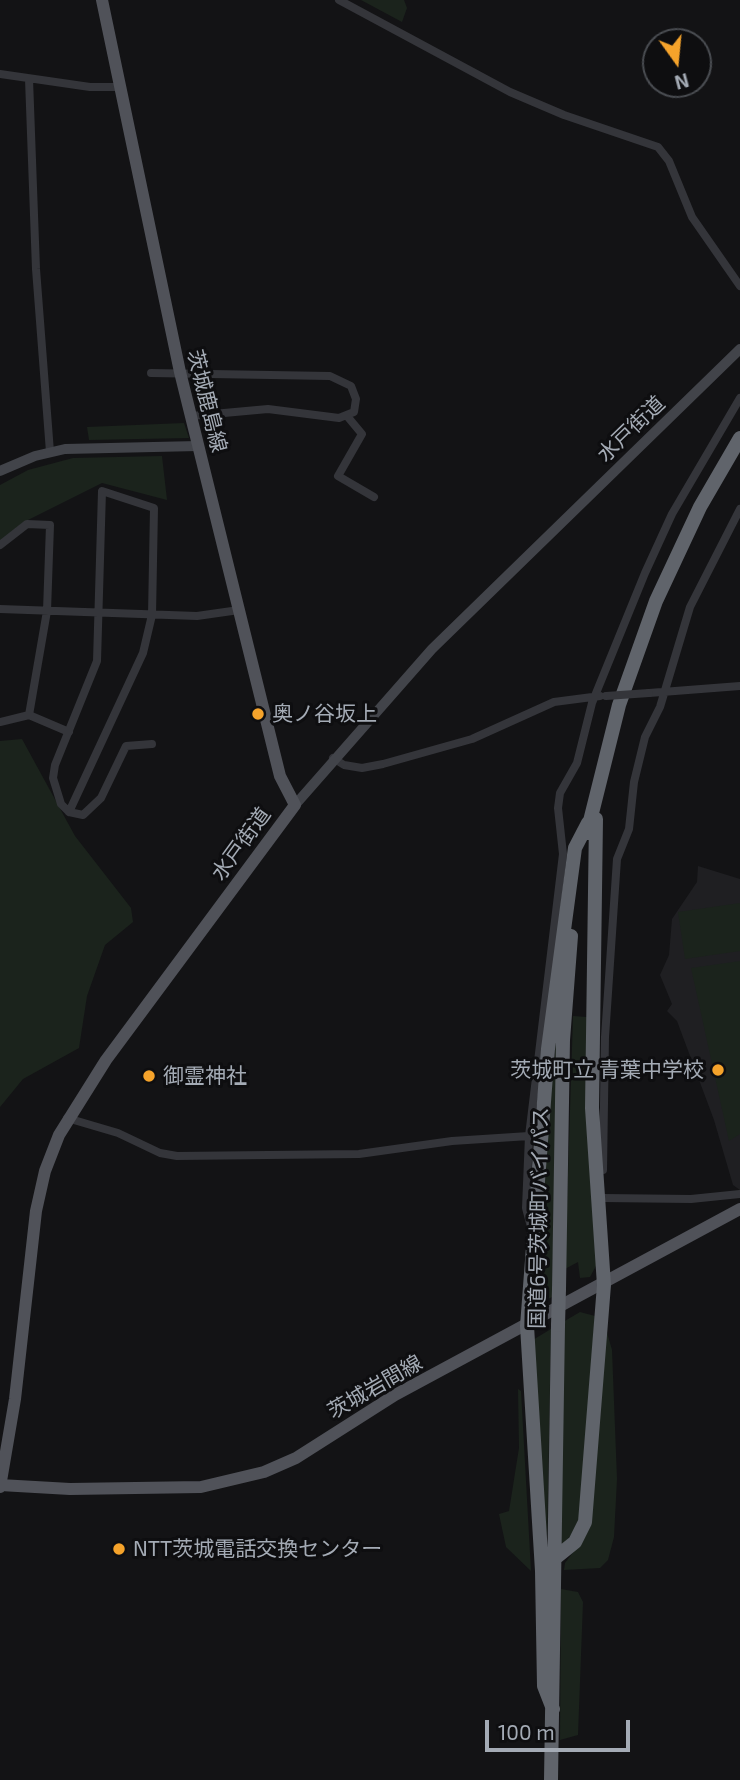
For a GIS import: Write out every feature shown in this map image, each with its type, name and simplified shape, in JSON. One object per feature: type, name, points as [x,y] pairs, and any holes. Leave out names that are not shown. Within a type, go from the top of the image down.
[{"type":"highway","name":"国道6号茨城町バイパス","points":[[551,1780],[553,1709],[550,1567],[559,1289],[563,1040],[573,915],[597,783],[629,672],[656,601],[700,508],[740,438]]},
{"type":"highway","points":[[550,1567],[575,1542],[585,1522],[604,1284],[592,1108],[597,783]]},
{"type":"highway","points":[[550,1567],[527,1326],[548,1049],[562,930],[575,848],[589,823]]},
{"type":"main road","name":"茨城鹿島線","points":[[102,0],[180,372],[280,776],[295,804]]},
{"type":"main road","name":"水戸街道","points":[[0,1485],[15,1399],[36,1211],[45,1171],[67,1118],[106,1059],[295,804]]},
{"type":"main road","name":"茨城岩間線","points":[[0,1485],[201,1487],[244,1478],[296,1458],[395,1395],[740,1209]]},
{"type":"street","points":[[339,0],[510,92],[564,115],[659,147],[669,161],[692,217],[740,286]]},
{"type":"street","points":[[0,74],[90,87],[120,87]]},
{"type":"street","points":[[29,79],[36,269],[50,452]]},
{"type":"street","name":"水戸街道","points":[[295,804],[332,758],[432,649],[740,349]]},
{"type":"street","points":[[151,373],[330,376],[344,380],[354,391],[356,407],[347,416]]},
{"type":"street","points":[[535,1237],[526,1208],[529,1136],[563,854],[560,793],[577,763],[596,696],[625,618],[672,514],[740,398]]},
{"type":"street","points":[[191,416],[268,409],[347,416],[362,434],[338,476],[374,497]]},
{"type":"street","points":[[0,471],[50,452],[79,448],[198,446]]},
{"type":"street","points":[[69,812],[143,653],[152,615],[154,508],[102,491],[100,613],[95,669],[55,765],[53,778],[61,804],[69,812],[83,815],[94,806],[126,746],[152,744]]},
{"type":"street","points":[[740,509],[690,607],[664,693],[638,764],[631,820],[617,859],[605,1023],[600,1204],[740,1194]]},
{"type":"street","points":[[0,545],[27,524],[50,524],[47,611],[29,715]]},
{"type":"street","points":[[0,609],[197,616],[239,610]]},
{"type":"street","points":[[332,758],[344,765],[362,768],[383,764],[471,739],[554,702],[596,696],[740,686]]},
{"type":"street","points":[[0,722],[29,715],[69,732]]},
{"type":"street","points":[[67,1118],[118,1133],[160,1153],[177,1156],[359,1154],[452,1141],[529,1136]]},
{"type":"shaded area","points":[[361,0],[404,0],[407,8],[402,22]]},
{"type":"shaded area","points":[[184,423],[189,438],[89,440],[87,427]]},
{"type":"shaded area","points":[[162,456],[167,500],[102,483],[24,522],[0,541],[0,485],[28,470],[73,458]]},
{"type":"shaded area","points":[[22,739],[75,836],[131,908],[133,922],[105,945],[87,996],[79,1048],[23,1079],[0,1107],[0,741]]},
{"type":"shaded area","name":"茨城町立 青葉中学校","points":[[698,866],[740,879],[740,1190],[733,1185],[714,1120],[677,1021],[667,1011],[672,1004],[660,975],[669,955],[672,919],[697,882]]},
{"type":"shaded area","points":[[740,903],[740,951],[685,959],[678,912]]},
{"type":"shaded area","points":[[740,961],[740,1134],[729,1141],[691,968]]},
{"type":"shaded area","points":[[558,1014],[552,1297],[546,1300],[534,1292]]},
{"type":"shaded area","points":[[573,1016],[587,1017],[588,1121],[597,1264],[590,1277],[580,1278],[578,1262],[565,1269]]},
{"type":"shaded area","points":[[580,1312],[595,1316],[579,1525],[559,1550],[563,1322]]},
{"type":"shaded area","points":[[551,1329],[547,1545],[531,1341]]},
{"type":"shaded area","points":[[606,1329],[612,1350],[617,1479],[614,1537],[608,1560],[600,1568],[564,1570],[565,1563],[586,1535]]},
{"type":"shaded area","points":[[518,1389],[521,1391],[531,1571],[506,1547],[499,1514],[509,1511],[519,1448]]},
{"type":"shaded area","points":[[561,1589],[578,1592],[583,1602],[578,1735],[560,1740]]},
{"type":"place","name":"奥ノ谷坂上","points":[[258,714]]},
{"type":"place","name":"茨城町立 青葉中学校","points":[[718,1070]]},
{"type":"place","name":"御霊神社","points":[[149,1076]]},
{"type":"place","name":"NTT茨城電話交換センター","points":[[119,1549]]}]
